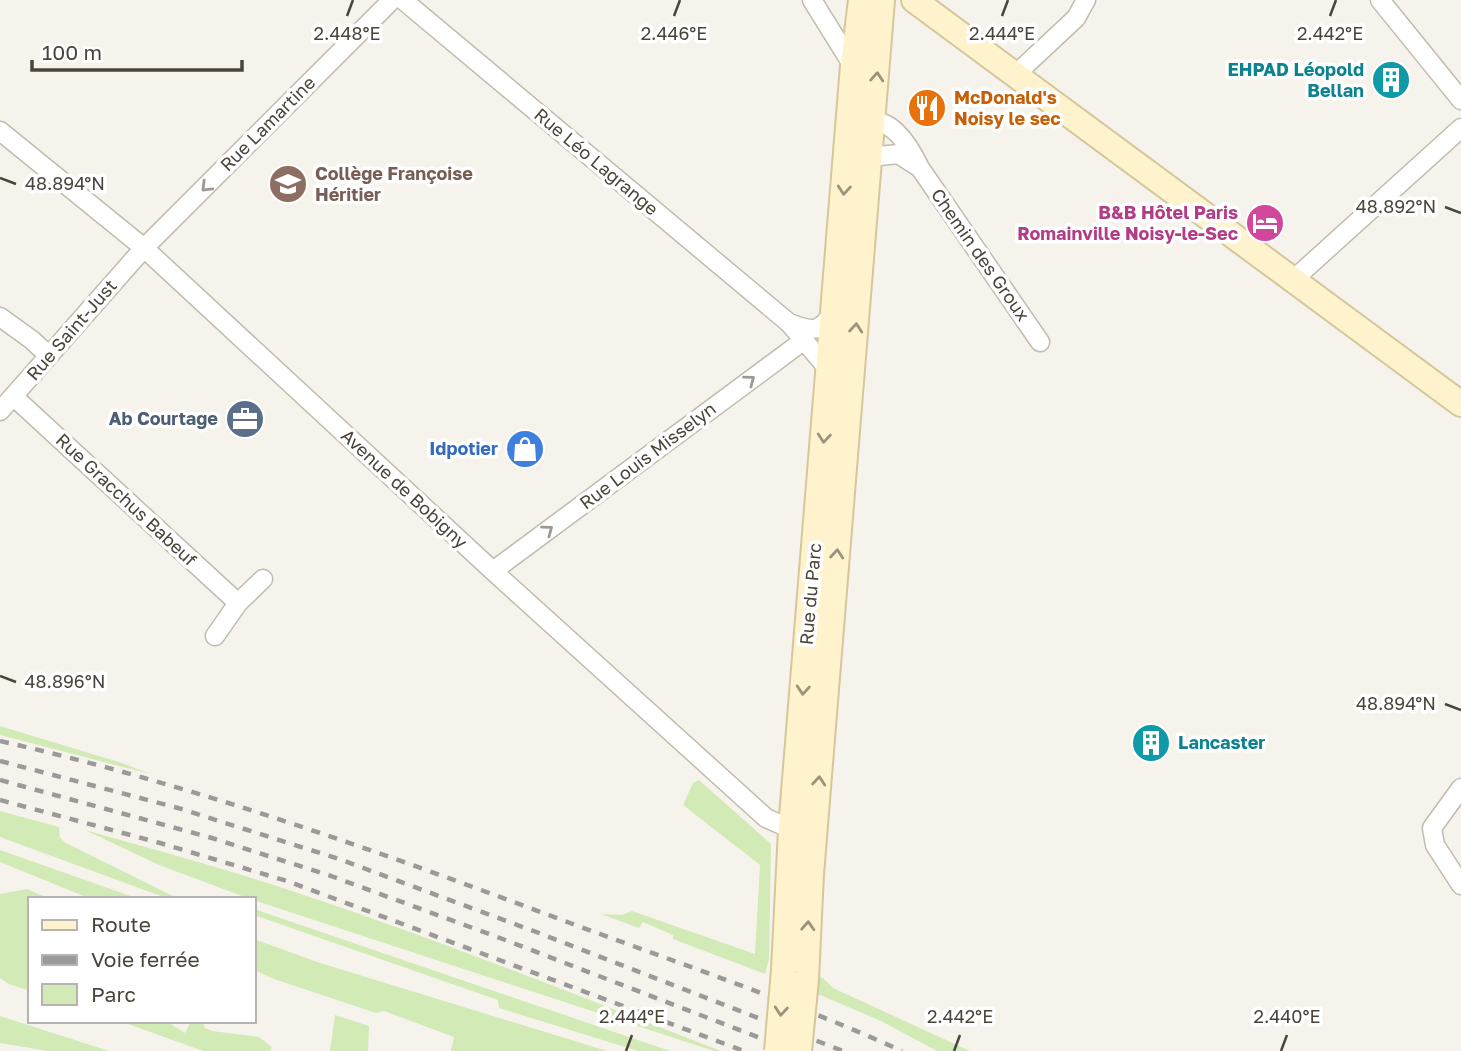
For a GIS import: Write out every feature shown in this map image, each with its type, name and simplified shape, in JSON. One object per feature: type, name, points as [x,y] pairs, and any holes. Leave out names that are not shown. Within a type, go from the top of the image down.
[{"type":"main road","name":"Rue du Parc","points":[[799,1051],[800,873],[829,370],[853,66],[861,0]]},
{"type":"main road","name":"Rue du Parc","points":[[803,830],[880,155],[874,120],[882,0]]},
{"type":"main road","points":[[914,0],[1461,404]]},
{"type":"main road","name":"Rue du Parc","points":[[777,1051],[784,970],[800,873]]},
{"type":"street","name":"Rue Lamartine","points":[[144,248],[392,0]]},
{"type":"street","name":"Rue Léo Lagrange","points":[[403,0],[789,323],[829,370]]},
{"type":"street","points":[[812,0],[853,66]]},
{"type":"street","points":[[1016,74],[1076,18],[1086,0]]},
{"type":"street","points":[[1380,0],[1461,100]]},
{"type":"street","points":[[874,120],[856,125],[848,137],[856,149],[880,155],[898,154],[920,168]]},
{"type":"street","name":"Chemin des Groux","points":[[874,120],[886,124],[912,151],[920,168],[1040,342]]},
{"type":"street","points":[[1293,280],[1461,128]]},
{"type":"street","name":"Avenue de Bobigny","points":[[0,131],[144,248],[493,571],[766,818],[803,830]]},
{"type":"street","points":[[880,155],[896,148],[897,133]]},
{"type":"street","name":"Rue Saint-Just","points":[[0,411],[144,248]]},
{"type":"street","points":[[789,323],[804,329],[817,329],[826,324],[834,309]]},
{"type":"street","points":[[0,317],[48,355]]},
{"type":"street","name":"Rue Louis Misselyn","points":[[493,571],[803,341]]},
{"type":"street","name":"Rue Gracchus Babeuf","points":[[14,397],[238,603]]},
{"type":"street","points":[[215,636],[238,603],[263,579]]},
{"type":"street","points":[[1461,788],[1432,828],[1434,845],[1461,885]]},
{"type":"green space","points":[[0,726],[125,764],[150,774],[0,735]]},
{"type":"green space","points":[[699,780],[771,844],[769,959],[765,974],[673,939],[673,935],[643,922],[639,928],[601,914],[622,915],[632,911],[755,954],[760,865],[683,805],[693,783]]},
{"type":"green space","points":[[0,811],[59,827],[60,838],[66,843],[175,897],[164,897],[0,837]]},
{"type":"green space","points":[[85,830],[237,873],[317,899],[491,962],[721,1051],[714,1051],[256,901],[256,897],[245,897],[159,865]]},
{"type":"green space","points":[[0,850],[133,897],[86,897],[0,862]]},
{"type":"green space","points":[[27,889],[45,897],[28,897],[28,990],[0,978],[0,894]]},
{"type":"green space","points":[[256,910],[670,1051],[638,1051],[499,1008],[498,1000],[256,916]]},
{"type":"green space","points":[[256,940],[317,962],[607,1051],[451,1051],[454,1037],[384,1011],[376,1013],[256,971]]},
{"type":"green space","points":[[816,975],[833,988],[970,1051],[937,1051],[881,1021],[813,992]]},
{"type":"green space","points":[[335,1015],[369,1026],[368,1051],[330,1051]]},
{"type":"green space","points":[[0,1016],[109,1051],[48,1051],[0,1043]]},
{"type":"green space","points":[[126,1023],[169,1023],[185,1033],[190,1023],[204,1023],[205,1028],[212,1031],[259,1037],[272,1047],[270,1051],[203,1051]]},
{"type":"railway","points":[[0,741],[217,799],[359,846],[737,984],[902,1051]]},
{"type":"railway","points":[[0,761],[178,808],[339,859],[843,1051]]},
{"type":"railway","points":[[0,780],[212,838],[331,876],[794,1051]]},
{"type":"railway","points":[[0,800],[287,881],[744,1051]]},
{"type":"place","name":"EHPAD Léopold Bellan","points":[[1391,80]]},
{"type":"place","name":"McDonald's Noisy le sec","points":[[927,108]]},
{"type":"place","name":"Collège Françoise Héritier","points":[[288,184]]},
{"type":"place","name":"B&B Hôtel Paris Romainville Noisy-le-Sec","points":[[1265,223]]},
{"type":"place","name":"Ab Courtage","points":[[245,419]]},
{"type":"place","name":"Idpotier","points":[[525,449]]},
{"type":"place","name":"Lancaster","points":[[1151,743]]}]
